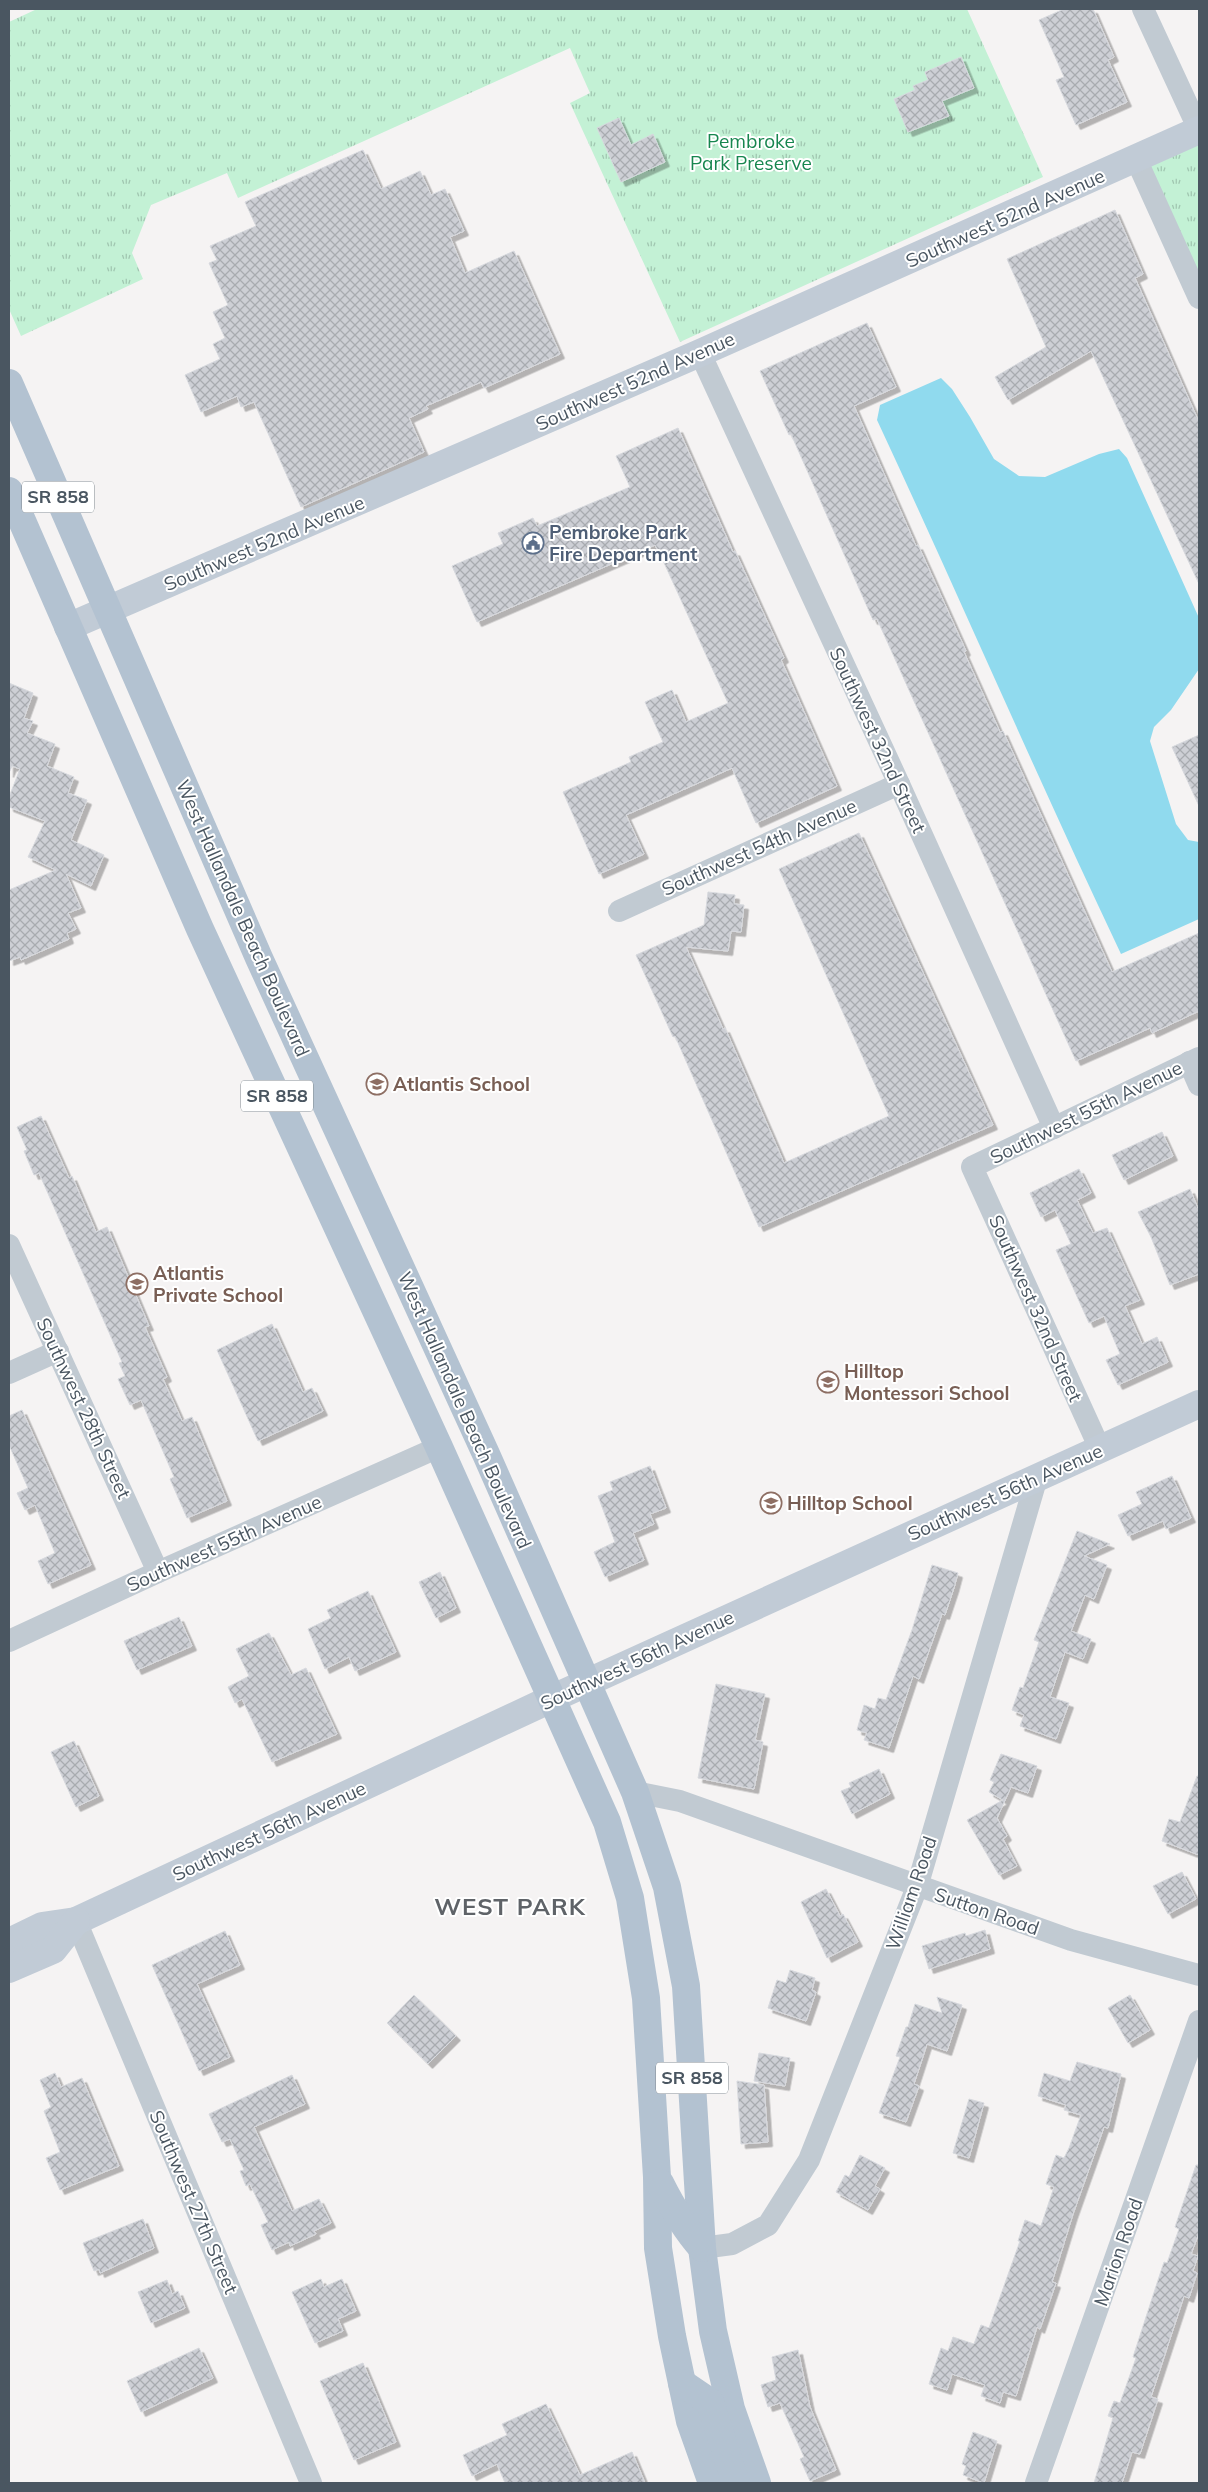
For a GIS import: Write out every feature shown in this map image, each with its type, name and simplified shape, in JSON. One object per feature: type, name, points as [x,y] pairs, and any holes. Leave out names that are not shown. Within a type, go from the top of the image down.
[{"type":"main road","name":"West Hallandale Beach Boulevard","points":[[9,383],[259,958],[588,1683],[635,1792],[667,1887],[686,1986],[702,2248],[713,2331],[728,2399],[757,2483]]},
{"type":"main road","name":"West Hallandale Beach Boulevard","points":[[9,491],[200,928],[439,1448],[607,1822],[630,1898],[646,1998],[657,2177],[658,2248],[672,2336],[690,2421],[712,2483]]},
{"type":"main road","points":[[657,2177],[672,2208],[686,2230],[702,2248]]},
{"type":"main road","points":[[682,2383],[710,2402],[736,2483]]},
{"type":"street","points":[[1143,9],[1199,130]]},
{"type":"street","name":"Southwest 52nd Avenue","points":[[68,627],[700,353],[1199,130]]},
{"type":"street","points":[[1136,159],[1199,298]]},
{"type":"street","name":"Southwest 32nd Street","points":[[700,353],[899,784],[1054,1128]]},
{"type":"street","name":"Southwest 54th Avenue","points":[[619,911],[899,784]]},
{"type":"street","points":[[1194,1060],[1199,1085]]},
{"type":"street","name":"Southwest 55th Avenue","points":[[972,1167],[1194,1060]]},
{"type":"street","name":"Southwest 32nd Street","points":[[972,1167],[1100,1449]]},
{"type":"street","name":"Southwest 28th Street","points":[[9,1245],[158,1572]]},
{"type":"street","points":[[9,1373],[58,1351]]},
{"type":"street","name":"Southwest 56th Avenue","points":[[9,1942],[42,1926],[76,1921],[551,1700],[1199,1404]]},
{"type":"street","name":"Southwest 55th Avenue","points":[[9,1641],[158,1572],[439,1448]]},
{"type":"street","name":"William Road","points":[[702,2248],[732,2244],[768,2225],[809,2160],[917,1887],[1037,1477]]},
{"type":"street","name":"Sutton Road","points":[[635,1792],[680,1801],[917,1887],[1071,1940],[1199,1975]]},
{"type":"street","name":"Southwest 56th Avenue","points":[[9,1969],[53,1950],[76,1921]]},
{"type":"street","name":"Southwest 27th Street","points":[[76,1921],[312,2483]]},
{"type":"street","name":"Marion Road","points":[[1036,2483],[1199,2021]]},
{"type":"green space","name":"Pembroke Park Preserve","points":[[37,9],[967,9],[1043,177],[680,342],[570,103],[590,93],[570,48],[238,198],[227,173],[151,205],[132,253],[143,279],[21,336],[9,309],[9,22]]},
{"type":"green space","points":[[1199,139],[1199,294],[1141,166]]},
{"type":"water","points":[[941,378],[952,389],[994,459],[1019,476],[1045,477],[1099,454],[1119,449],[1127,458],[1199,618],[1199,669],[1171,710],[1154,727],[1150,741],[1176,824],[1188,840],[1199,842],[1199,919],[1121,954],[877,420],[880,405]]},
{"type":"building","points":[[1064,9],[1093,9],[1114,57],[1108,60],[1127,102],[1076,125],[1056,80],[1064,77],[1039,20]]},
{"type":"building","points":[[961,57],[974,88],[942,101],[949,116],[908,132],[894,99],[915,90],[913,86],[928,80],[925,72]]},
{"type":"building","points":[[619,118],[631,145],[653,134],[665,162],[621,182],[597,128]]},
{"type":"building","points":[[363,150],[381,189],[420,171],[431,195],[445,189],[464,231],[450,237],[465,273],[514,251],[560,354],[484,388],[481,382],[426,406],[428,409],[409,418],[424,452],[301,507],[254,402],[241,407],[237,396],[201,412],[185,375],[220,359],[213,344],[225,338],[213,312],[228,305],[209,263],[217,260],[210,246],[256,226],[245,202]]},
{"type":"building","points":[[1115,210],[1143,274],[1135,278],[1199,422],[1199,584],[1091,351],[1008,400],[995,377],[1046,347],[1007,259]]},
{"type":"building","points":[[867,323],[896,387],[854,406],[916,546],[918,545],[966,651],[964,652],[1000,732],[1003,731],[1112,972],[1199,933],[1199,1011],[1152,1033],[1150,1028],[1076,1061],[877,619],[873,620],[791,434],[789,435],[760,371]]},
{"type":"building","points":[[678,428],[733,552],[735,551],[784,658],[781,660],[837,786],[756,823],[732,768],[626,815],[644,854],[599,874],[563,792],[631,762],[629,757],[663,742],[645,702],[672,690],[686,722],[728,703],[665,565],[655,545],[477,622],[452,566],[503,544],[498,533],[533,518],[537,526],[630,487],[616,456]]},
{"type":"building","points":[[9,683],[33,693],[24,718],[33,721],[27,733],[55,744],[47,766],[74,777],[68,793],[87,800],[71,840],[104,855],[91,886],[66,874],[81,908],[68,913],[76,929],[67,933],[69,939],[21,960],[20,957],[9,961],[9,890],[56,870],[28,857],[45,821],[9,807],[9,797],[20,769],[12,766],[9,773]]},
{"type":"building","points":[[1199,735],[1199,806],[1172,747]]},
{"type":"building","points":[[859,833],[993,1125],[759,1227],[675,1036],[673,1037],[636,955],[704,925],[708,892],[735,895],[734,904],[744,905],[741,932],[731,931],[728,951],[686,947],[723,1029],[725,1028],[784,1163],[889,1116],[779,869]]},
{"type":"building","points":[[41,1116],[69,1178],[72,1176],[96,1232],[107,1227],[149,1326],[145,1327],[167,1377],[163,1379],[182,1421],[192,1417],[227,1501],[187,1518],[170,1479],[174,1477],[141,1400],[130,1405],[118,1379],[125,1376],[119,1363],[122,1362],[39,1173],[34,1175],[24,1151],[27,1150],[17,1127]]},
{"type":"building","points":[[1162,1132],[1173,1156],[1124,1180],[1112,1155]]},
{"type":"building","points":[[1079,1169],[1091,1193],[1077,1200],[1093,1233],[1107,1228],[1140,1300],[1125,1306],[1142,1344],[1157,1337],[1168,1362],[1118,1385],[1106,1360],[1120,1354],[1104,1316],[1089,1323],[1056,1250],[1071,1244],[1055,1210],[1041,1217],[1030,1193]]},
{"type":"building","points":[[1190,1189],[1199,1211],[1199,1274],[1170,1285],[1151,1237],[1138,1212]]},
{"type":"building","points":[[272,1324],[303,1392],[312,1388],[323,1411],[258,1441],[217,1350]]},
{"type":"building","points":[[22,1410],[91,1565],[48,1584],[38,1561],[55,1553],[35,1505],[25,1510],[17,1493],[28,1488],[9,1445],[9,1416]]},
{"type":"building","points":[[650,1466],[666,1508],[650,1514],[654,1524],[633,1533],[644,1560],[605,1577],[594,1552],[615,1542],[598,1496],[613,1490],[610,1482]]},
{"type":"building","points":[[1172,1476],[1191,1518],[1166,1529],[1163,1521],[1128,1536],[1118,1515],[1142,1504],[1136,1492]]},
{"type":"building","points":[[1077,1531],[1110,1544],[1084,1556],[1107,1565],[1094,1599],[1085,1595],[1071,1631],[1091,1639],[1083,1659],[1065,1652],[1050,1697],[1069,1703],[1056,1739],[1020,1726],[1024,1715],[1012,1710],[1020,1687],[1023,1688],[1039,1642],[1034,1640]]},
{"type":"building","points":[[932,1565],[958,1573],[945,1615],[942,1614],[919,1679],[913,1676],[889,1748],[864,1740],[867,1733],[857,1730],[864,1705],[875,1709],[878,1698],[886,1700],[912,1630]]},
{"type":"building","points":[[440,1572],[456,1608],[436,1618],[419,1582]]},
{"type":"building","points":[[368,1591],[396,1652],[355,1671],[349,1657],[325,1669],[308,1629],[331,1618],[327,1610]]},
{"type":"building","points":[[179,1617],[192,1646],[137,1670],[124,1641]]},
{"type":"building","points":[[269,1633],[291,1675],[306,1668],[337,1734],[272,1762],[242,1699],[235,1703],[228,1687],[249,1676],[236,1649]]},
{"type":"building","points":[[716,1684],[765,1694],[755,1740],[763,1742],[754,1789],[698,1778]]},
{"type":"building","points":[[74,1741],[99,1796],[76,1807],[51,1752]]},
{"type":"building","points":[[1001,1754],[1037,1766],[1028,1793],[1011,1787],[997,1818],[1007,1836],[1003,1839],[1017,1866],[999,1875],[967,1820],[1003,1800],[989,1792],[994,1782],[990,1780]]},
{"type":"building","points":[[879,1769],[890,1794],[852,1814],[841,1791],[851,1787],[849,1783]]},
{"type":"building","points":[[1197,1776],[1199,1776],[1199,1855],[1162,1841],[1169,1819],[1180,1822]]},
{"type":"building","points":[[1182,1872],[1196,1899],[1168,1914],[1153,1886]]},
{"type":"building","points":[[826,1889],[840,1916],[843,1914],[858,1942],[827,1958],[801,1902]]},
{"type":"building","points":[[985,1930],[990,1949],[929,1969],[922,1946],[965,1933],[966,1936]]},
{"type":"building","points":[[225,1931],[240,1965],[197,1984],[230,2057],[199,2071],[152,1965]]},
{"type":"building","points":[[790,1970],[815,1978],[812,1990],[816,1992],[806,2021],[768,2008],[777,1980],[786,1983]]},
{"type":"building","points":[[414,1995],[456,2036],[428,2064],[387,2023]]},
{"type":"building","points":[[1130,1995],[1150,2030],[1128,2043],[1108,2008]]},
{"type":"building","points":[[937,1997],[962,2005],[947,2051],[927,2044],[914,2084],[919,2086],[906,2122],[879,2113],[900,2057],[896,2056],[915,2004],[942,2013]]},
{"type":"building","points":[[759,2053],[790,2058],[785,2086],[754,2081]]},
{"type":"building","points":[[1077,2062],[1121,2074],[1108,2128],[1104,2127],[1073,2214],[1052,2282],[1056,2283],[1040,2329],[1037,2327],[1016,2396],[1003,2392],[1000,2403],[981,2396],[985,2385],[952,2374],[947,2390],[929,2384],[941,2348],[948,2351],[953,2337],[974,2344],[981,2325],[989,2328],[1020,2241],[1018,2241],[1025,2220],[1041,2226],[1054,2187],[1046,2184],[1056,2155],[1064,2158],[1081,2115],[1064,2110],[1066,2105],[1038,2096],[1044,2073],[1070,2081]]},
{"type":"building","points":[[55,2073],[61,2087],[82,2078],[119,2166],[60,2190],[46,2158],[60,2152],[44,2111],[51,2107],[40,2080]]},
{"type":"building","points":[[292,2075],[305,2104],[254,2127],[292,2211],[319,2199],[331,2223],[314,2231],[316,2234],[290,2246],[289,2242],[272,2250],[261,2225],[268,2222],[250,2184],[246,2186],[240,2171],[244,2170],[230,2139],[222,2142],[209,2114]]},
{"type":"building","points":[[737,2081],[764,2085],[768,2142],[741,2144]]},
{"type":"building","points":[[969,2099],[984,2103],[969,2158],[953,2153]]},
{"type":"building","points":[[860,2155],[885,2168],[875,2186],[880,2189],[868,2210],[836,2192],[845,2175],[849,2177]]},
{"type":"building","points":[[1196,2165],[1199,2165],[1199,2233],[1191,2254],[1198,2256],[1193,2271],[1197,2273],[1189,2298],[1184,2296],[1151,2397],[1158,2399],[1140,2454],[1132,2452],[1122,2483],[1094,2483],[1113,2418],[1108,2416],[1114,2401],[1120,2403],[1136,2358],[1133,2357],[1164,2262],[1167,2263],[1179,2229],[1175,2227]]},
{"type":"building","points":[[143,2219],[154,2248],[100,2273],[99,2269],[94,2271],[83,2243]]},
{"type":"building","points":[[321,2279],[324,2287],[342,2279],[356,2311],[338,2319],[343,2331],[315,2343],[292,2292]]},
{"type":"building","points":[[167,2280],[172,2294],[178,2291],[185,2308],[151,2323],[138,2292]]},
{"type":"building","points":[[199,2348],[213,2378],[141,2412],[127,2381]]},
{"type":"building","points":[[798,2350],[810,2407],[836,2470],[810,2481],[800,2459],[804,2457],[780,2403],[768,2407],[761,2385],[776,2380],[772,2357]]},
{"type":"building","points":[[363,2363],[396,2442],[354,2460],[320,2381]]},
{"type":"building","points":[[546,2404],[580,2475],[632,2452],[645,2483],[505,2483],[497,2464],[472,2476],[463,2455],[507,2435],[502,2424]]},
{"type":"building","points":[[973,2432],[997,2441],[984,2483],[963,2475],[966,2466],[962,2464]]},
{"type":"place","name":"Pembroke Park Fire Department","points":[[533,543]]},
{"type":"place","name":"Atlantis School","points":[[377,1084]]},
{"type":"place","name":"Atlantis Private School","points":[[137,1284]]},
{"type":"place","name":"Hilltop Montessori School","points":[[828,1382]]},
{"type":"place","name":"Hilltop School","points":[[771,1503]]},
{"type":"district","name":"WEST PARK","points":[[510,1907]]}]
